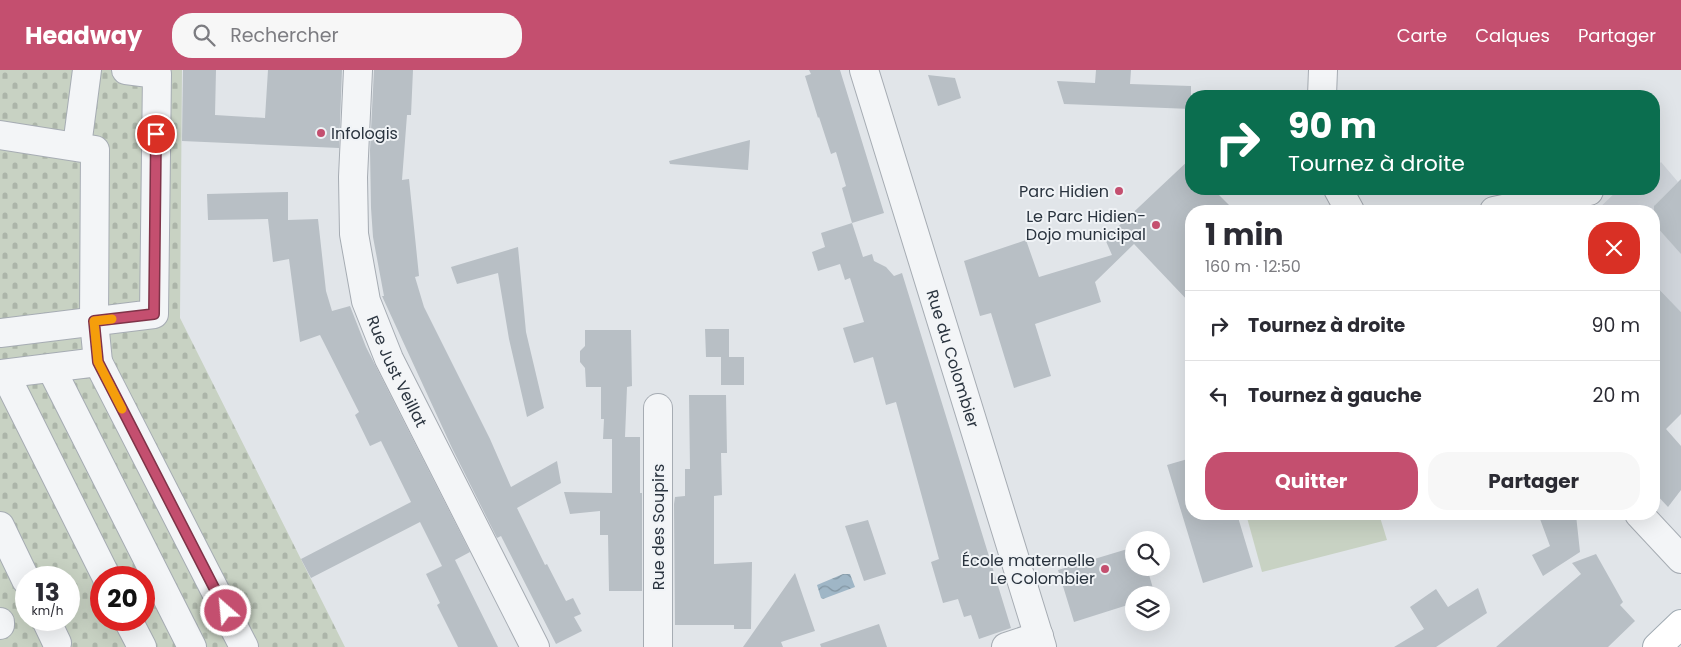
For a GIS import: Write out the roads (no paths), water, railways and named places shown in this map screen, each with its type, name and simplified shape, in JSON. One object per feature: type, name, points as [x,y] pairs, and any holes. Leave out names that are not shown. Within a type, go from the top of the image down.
[{"type":"main road","points":[[1657,647],[1681,624]]},
{"type":"street","points":[[77,146],[87,70]]},
{"type":"street","points":[[0,333],[154,314],[158,74],[126,70]]},
{"type":"street","name":"Rue Just Veillat","points":[[358,70],[353,177],[354,234],[366,301],[393,367],[535,647]]},
{"type":"street","name":"Rue du Colombier","points":[[864,70],[1040,642]]},
{"type":"street","points":[[1322,90],[1323,70]]},
{"type":"street","points":[[0,135],[95,150],[94,321],[98,362],[244,647]]},
{"type":"street","points":[[1522,205],[1570,195]]},
{"type":"street","points":[[98,362],[3,374],[101,566]]},
{"type":"street","points":[[51,368],[192,647]]},
{"type":"street","name":"Rue des Soupirs","points":[[658,408],[658,647]]},
{"type":"street","points":[[1645,520],[1681,559]]},
{"type":"street","points":[[0,526],[19,566]]},
{"type":"street","points":[[134,631],[142,647]]},
{"type":"street","points":[[1006,647],[1040,642]]},
{"type":"water","points":[[843,574],[850,574],[855,587],[823,599],[821,598],[817,585]]},
{"type":"place","name":"Infologis","points":[[321,133]]},
{"type":"place","name":"Parc Hidien","points":[[1119,191]]},
{"type":"place","name":"Le Parc Hidien- Dojo municipal","points":[[1156,225]]},
{"type":"place","name":"École maternelle Le Colombier","points":[[1105,569]]}]
